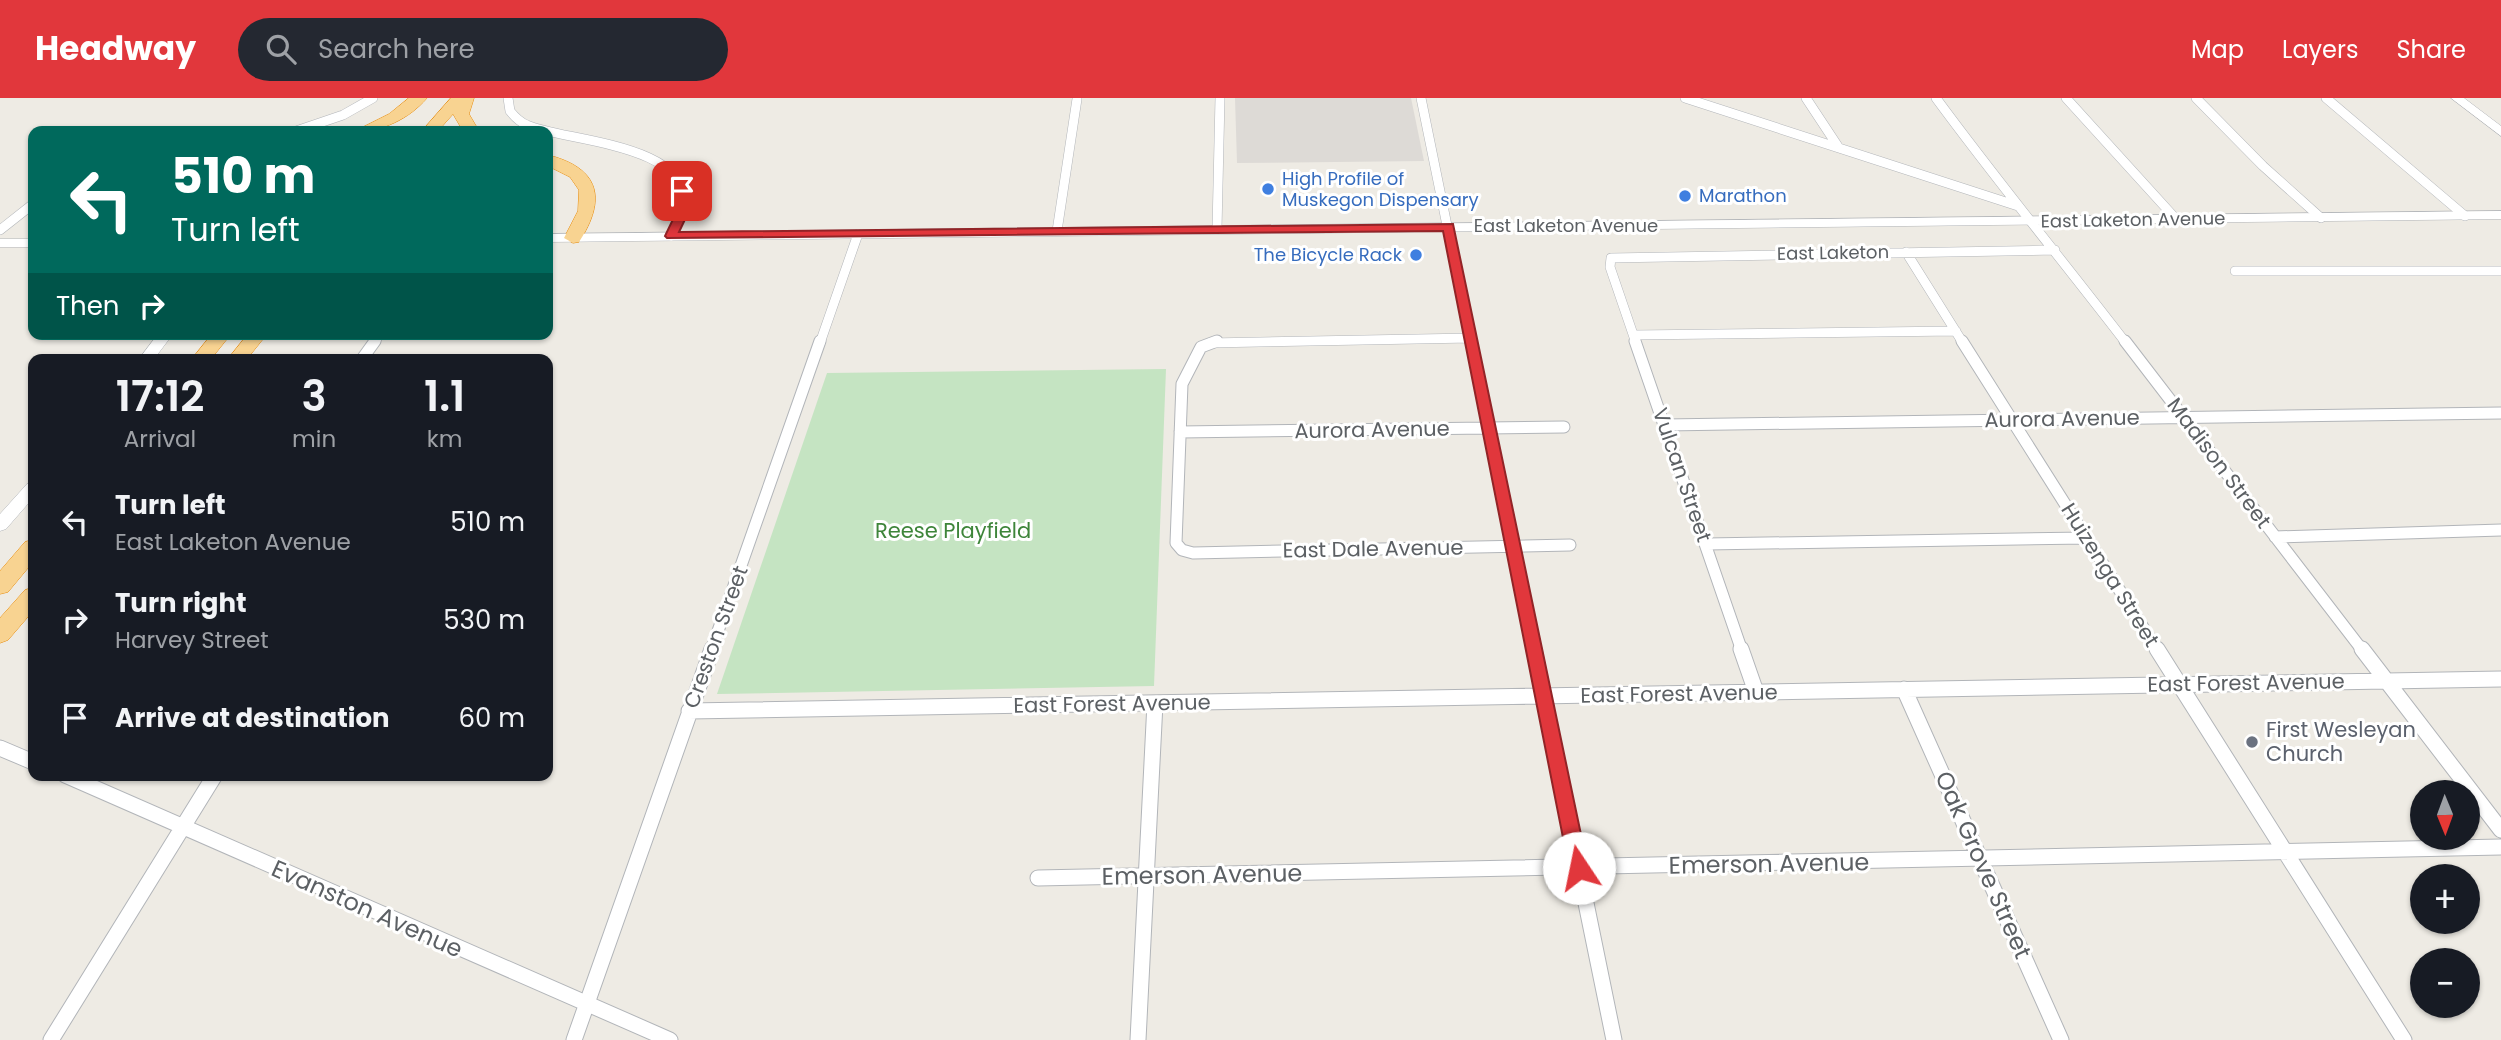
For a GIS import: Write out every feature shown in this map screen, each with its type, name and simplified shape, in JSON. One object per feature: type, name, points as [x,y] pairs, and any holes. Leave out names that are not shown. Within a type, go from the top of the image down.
[{"type":"highway","points":[[374,126],[394,117],[419,98]]},
{"type":"highway","points":[[406,126],[431,98]]},
{"type":"highway","points":[[434,126],[458,98]]},
{"type":"highway","points":[[466,98],[461,114],[468,126]]},
{"type":"highway","points":[[553,162],[579,175],[589,195],[587,215],[573,238]]},
{"type":"highway","points":[[553,170],[571,179],[582,195],[582,206],[573,238]]},
{"type":"highway","points":[[205,354],[217,340]]},
{"type":"highway","points":[[241,354],[253,340]]},
{"type":"highway","points":[[0,586],[28,554]]},
{"type":"highway","points":[[0,634],[28,602]]},
{"type":"main road","points":[[2456,98],[2501,132]]},
{"type":"main road","name":"East Laketon Avenue","points":[[553,238],[2501,215]]},
{"type":"main road","points":[[0,243],[28,243]]},
{"type":"main road","points":[[150,354],[161,340]]},
{"type":"main road","points":[[0,524],[28,493]]},
{"type":"street","points":[[311,126],[343,115],[373,98]]},
{"type":"street","points":[[508,98],[512,116],[531,126]]},
{"type":"street","points":[[1217,229],[1220,98]]},
{"type":"street","points":[[1421,98],[1614,1040]]},
{"type":"street","points":[[1685,98],[2022,208]]},
{"type":"street","points":[[1806,98],[1839,148]]},
{"type":"street","name":"Madison Street","points":[[1936,98],[2000,185],[2055,250],[2501,830]]},
{"type":"street","points":[[2066,98],[2176,219]]},
{"type":"street","points":[[2196,98],[2263,166],[2321,218]]},
{"type":"street","points":[[2326,98],[2465,216]]},
{"type":"street","points":[[1058,231],[1077,99]]},
{"type":"street","points":[[553,131],[630,150],[648,157],[671,172],[678,180],[684,201],[683,211],[671,236]]},
{"type":"street","points":[[0,230],[28,208]]},
{"type":"street","name":"Creston Street","points":[[574,1040],[858,234]]},
{"type":"street","name":"East Laketon","points":[[1611,258],[2055,250]]},
{"type":"street","name":"Huizenga Street","points":[[1906,251],[2404,1040]]},
{"type":"street","name":"Vulcan Street","points":[[1611,258],[1609,263],[1756,692]]},
{"type":"street","points":[[2235,271],[2501,271]]},
{"type":"street","points":[[1634,335],[1956,331]]},
{"type":"street","points":[[1180,432],[1182,384],[1200,347],[1214,341],[1471,338]]},
{"type":"street","name":"Aurora Avenue","points":[[1665,425],[2501,413]]},
{"type":"street","name":"Aurora Avenue","points":[[1180,432],[1564,427]]},
{"type":"street","name":"East Dale Avenue","points":[[1180,432],[1175,538],[1178,547],[1193,553],[1570,545]]},
{"type":"street","points":[[2275,537],[2501,530]]},
{"type":"street","points":[[1707,544],[2086,538]]},
{"type":"street","name":"East Forest Avenue","points":[[689,711],[2501,679]]},
{"type":"street","name":"Oak Grove Street","points":[[1904,689],[2062,1040]]},
{"type":"street","points":[[1138,1040],[1155,703]]},
{"type":"street","points":[[0,748],[28,760]]},
{"type":"street","name":"Evanston Avenue","points":[[78,781],[670,1040]]},
{"type":"street","points":[[51,1040],[211,781]]},
{"type":"street","name":"Emerson Avenue","points":[[1038,878],[2501,847]]},
{"type":"shaded area","points":[[1235,98],[1411,98],[1424,161],[1237,163]]},
{"type":"green space","name":"Reese Playfield","points":[[1166,369],[1154,686],[717,694],[827,373]]},
{"type":"place","name":"High Profile of Muskegon Dispensary","points":[[1268,189]]},
{"type":"place","name":"Marathon","points":[[1685,196]]},
{"type":"place","name":"The Bicycle Rack","points":[[1416,255]]},
{"type":"place","name":"First Wesleyan Church","points":[[2252,742]]},
{"type":"route","points":[[682,191],[683,211],[671,236],[1448,227],[1579,868]]}]
